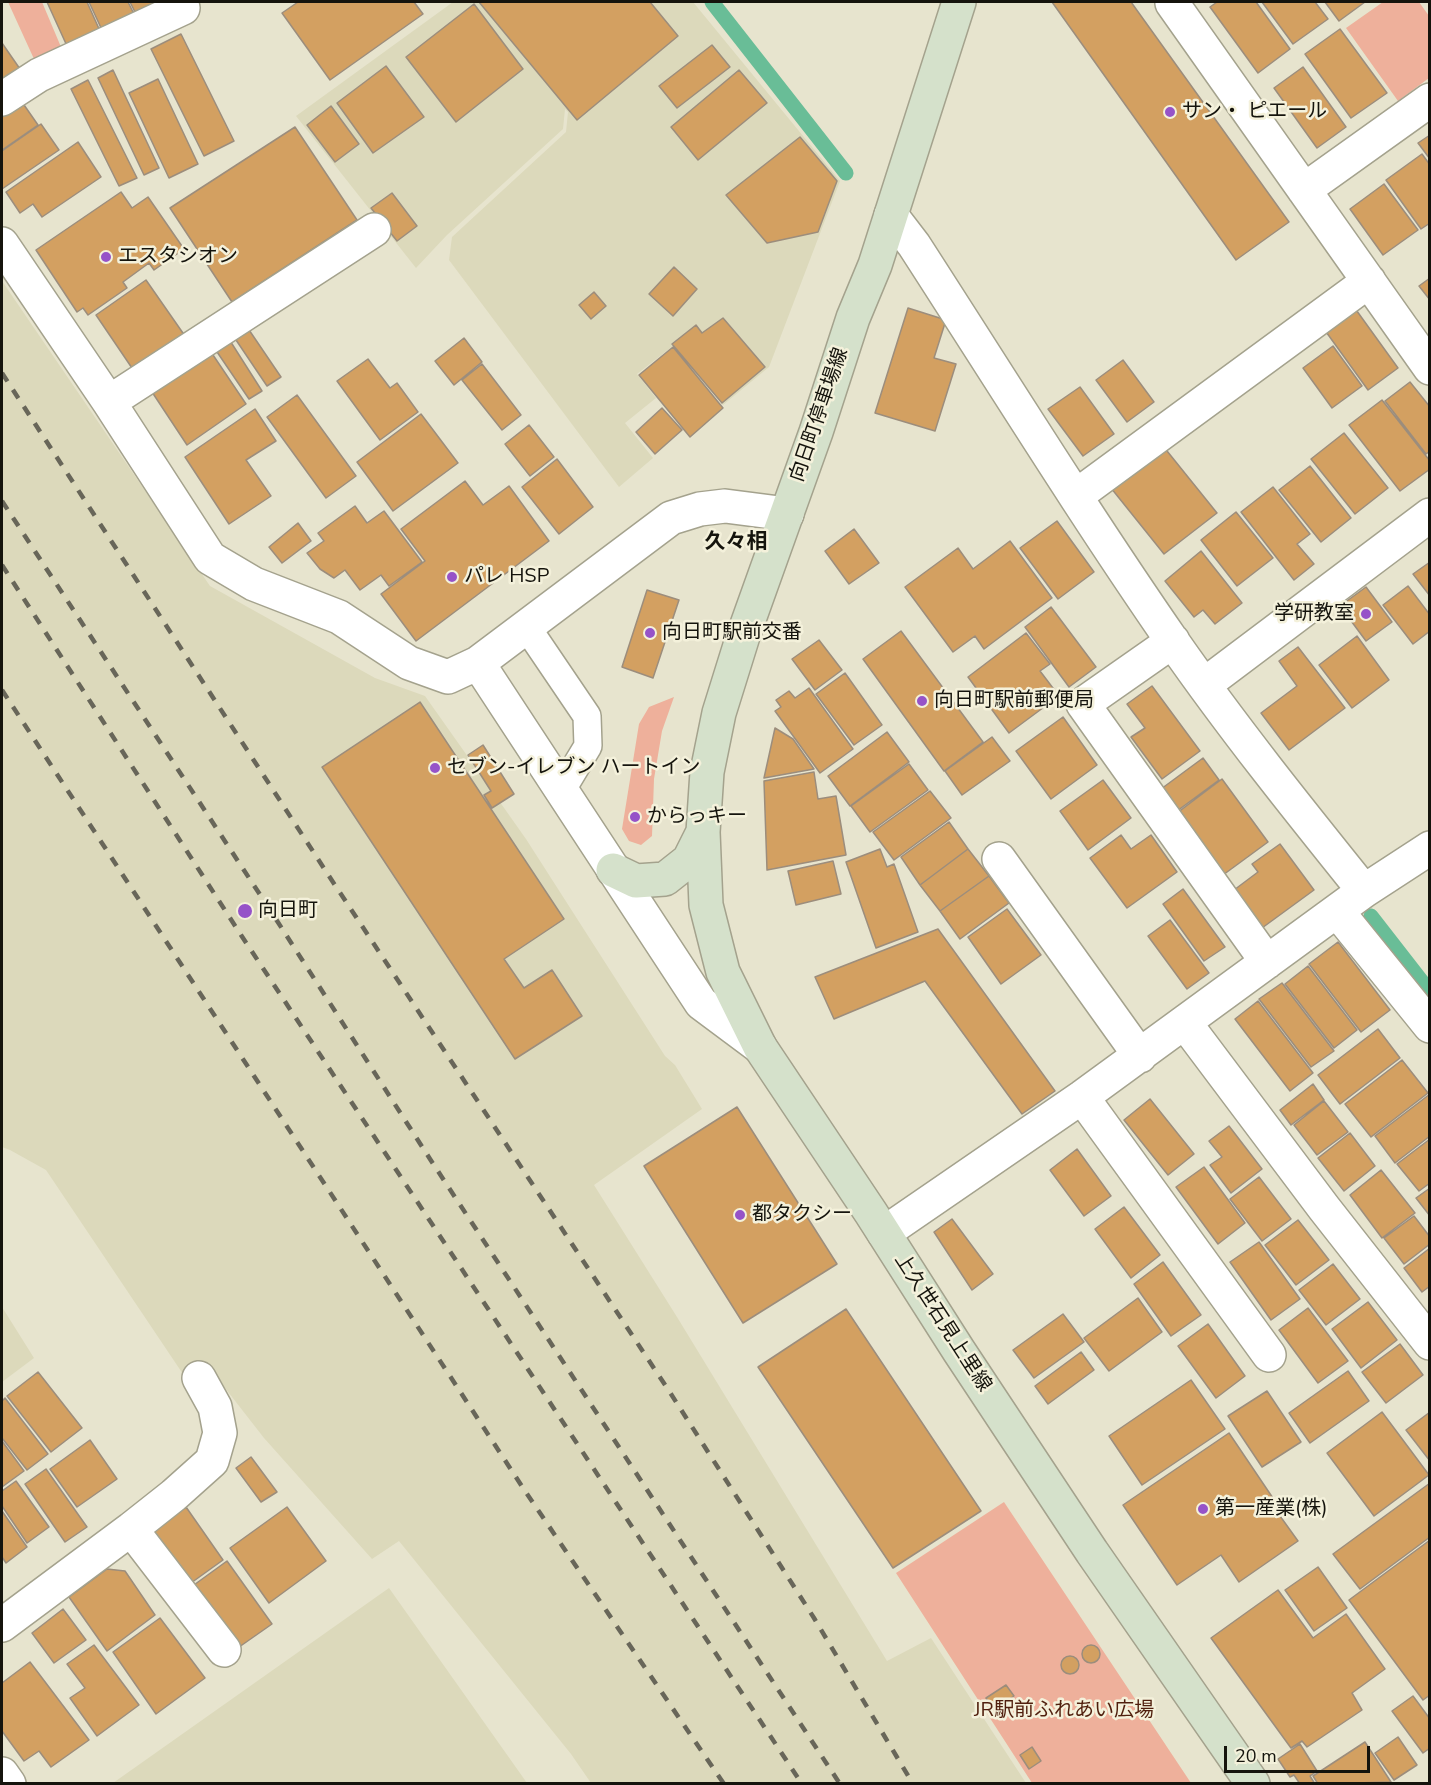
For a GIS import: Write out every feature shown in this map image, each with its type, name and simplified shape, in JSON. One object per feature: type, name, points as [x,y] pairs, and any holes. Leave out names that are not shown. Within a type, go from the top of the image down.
[{"type":"main road","name":"向日町停車場線","points":[[703,832],[707,772],[718,713],[853,318],[875,265],[958,2]]},
{"type":"main road","points":[[613,870],[636,882],[665,879],[689,860],[703,832]]},
{"type":"main road","name":"上久世石見上里線","points":[[703,832],[706,906],[723,972],[760,1047],[1086,1543],[1253,1784]]},
{"type":"street","points":[[1174,2],[1172,3],[1430,368]]},
{"type":"street","points":[[2,99],[39,75],[183,8]]},
{"type":"street","points":[[1304,190],[1430,100]]},
{"type":"street","points":[[891,215],[914,245],[1173,642],[1263,766],[1364,891]]},
{"type":"street","points":[[109,402],[375,230]]},
{"type":"street","points":[[2,244],[109,402],[210,558],[254,584],[339,617],[410,663],[448,677],[478,663],[671,518],[700,509],[725,506],[787,514]]},
{"type":"street","points":[[1076,496],[1369,281]]},
{"type":"street","points":[[1204,685],[1430,515]]},
{"type":"street","points":[[1173,642],[1083,704],[1268,962]]},
{"type":"street","points":[[478,663],[702,1003],[760,1047]]},
{"type":"street","points":[[884,1233],[1082,1097],[1364,891],[1430,848]]},
{"type":"street","points":[[999,860],[1140,1056]]},
{"type":"street","points":[[1337,911],[1430,1026]]},
{"type":"street","points":[[1185,1023],[1324,1208],[1430,1343]]},
{"type":"street","points":[[1082,1097],[1269,1355]]},
{"type":"street","points":[[2,1625],[131,1529],[212,1461],[220,1433],[215,1407],[199,1378]]},
{"type":"street","points":[[131,1529],[224,1650]]},
{"type":"street","points":[[2,1774],[9,1784]]},
{"type":"lane","points":[[526,626],[587,716],[588,746],[561,791]]},
{"type":"shaded area","points":[[453,2],[693,2],[840,181],[769,367],[723,405],[673,346],[637,374],[656,398],[625,423],[653,458],[619,487],[449,260],[452,237],[566,132],[568,112],[565,109],[563,129],[447,235],[416,268],[296,116]]},
{"type":"shaded area","points":[[2,281],[210,586],[375,678],[425,696],[526,839],[665,1056],[675,1065],[702,1109],[594,1185],[887,1661],[931,1638],[1026,1783],[591,1783],[571,1754],[399,1541],[372,1559],[264,1438],[211,1370],[189,1383],[46,1170],[2,1147]]},
{"type":"shaded area","points":[[2,1307],[34,1358],[2,1382]]},
{"type":"shaded area","points":[[389,1588],[527,1783],[113,1783]]},
{"type":"green space","points":[[8,2],[42,2],[61,47],[34,59]]},
{"type":"green space","points":[[1383,2],[1419,2],[1429,16],[1429,78],[1398,101],[1346,28]]},
{"type":"green space","points":[[674,697],[662,731],[654,779],[652,836],[641,845],[629,841],[622,829],[639,724],[649,707]]},
{"type":"green space","name":"JR駅前ふれあい広場","points":[[1004,1502],[1191,1783],[1032,1783],[896,1573]]},
{"type":"building","points":[[47,2],[87,2],[100,31],[67,46]]},
{"type":"building","points":[[89,2],[128,2],[135,16],[102,30]]},
{"type":"building","points":[[130,2],[165,2],[136,14]]},
{"type":"building","points":[[298,2],[414,2],[423,14],[330,80],[282,13]]},
{"type":"building","points":[[479,2],[650,2],[678,36],[577,120]]},
{"type":"building","name":"サン・ ピエール","points":[[1052,2],[1131,2],[1289,222],[1236,260]]},
{"type":"building","points":[[1217,2],[1256,2],[1290,49],[1258,73],[1210,7]]},
{"type":"building","points":[[1262,2],[1315,2],[1328,19],[1293,44]]},
{"type":"building","points":[[1325,2],[1365,2],[1339,21]]},
{"type":"building","points":[[474,4],[523,69],[456,122],[406,57]]},
{"type":"building","points":[[1340,29],[1387,93],[1351,118],[1305,54]]},
{"type":"building","points":[[181,34],[234,141],[204,156],[151,49]]},
{"type":"building","points":[[2,43],[20,69],[2,81]]},
{"type":"building","points":[[712,45],[730,67],[677,108],[659,86]]},
{"type":"building","points":[[386,66],[424,117],[373,153],[337,103]]},
{"type":"building","points":[[1303,67],[1346,127],[1317,148],[1274,88]]},
{"type":"building","points":[[113,70],[159,168],[144,175],[98,78]]},
{"type":"building","points":[[739,70],[767,103],[698,160],[671,127]]},
{"type":"building","points":[[158,79],[198,164],[169,178],[129,93]]},
{"type":"building","points":[[88,80],[137,178],[119,186],[71,89]]},
{"type":"building","points":[[22,102],[38,125],[2,150],[2,116]]},
{"type":"building","points":[[331,106],[359,144],[335,162],[307,125]]},
{"type":"building","points":[[41,124],[59,150],[2,189],[2,151]]},
{"type":"building","points":[[295,127],[357,220],[232,302],[170,208]]},
{"type":"building","points":[[1430,135],[1430,159],[1418,143]]},
{"type":"building","points":[[800,137],[837,181],[818,232],[767,243],[726,195]]},
{"type":"building","points":[[78,142],[101,177],[42,217],[33,204],[20,213],[6,192]]},
{"type":"building","points":[[1422,154],[1430,165],[1430,223],[1421,229],[1386,180]]},
{"type":"building","points":[[1384,184],[1418,230],[1383,255],[1350,209]]},
{"type":"building","name":"エスタシオン","points":[[121,192],[132,208],[148,197],[184,249],[154,270],[149,263],[123,282],[127,288],[88,315],[83,308],[77,312],[36,250]]},
{"type":"building","points":[[392,193],[417,226],[397,241],[371,208]]},
{"type":"building","points":[[674,267],[697,289],[673,316],[649,294]]},
{"type":"building","points":[[1430,278],[1430,300],[1419,286]]},
{"type":"building","points":[[146,280],[185,336],[134,371],[96,315]]},
{"type":"building","points":[[594,292],[606,306],[591,319],[579,305]]},
{"type":"building","points":[[1354,307],[1398,368],[1368,390],[1324,329]]},
{"type":"building","points":[[908,308],[946,320],[934,358],[956,364],[935,431],[875,413]]},
{"type":"building","points":[[723,318],[765,367],[722,403],[672,344],[696,325],[702,333]]},
{"type":"building","points":[[245,324],[281,377],[267,386],[232,334]]},
{"type":"building","points":[[227,336],[262,391],[249,399],[213,346]]},
{"type":"building","points":[[464,338],[482,362],[454,385],[435,361]]},
{"type":"building","points":[[1333,346],[1362,386],[1332,408],[1303,368]]},
{"type":"building","points":[[673,347],[723,408],[690,437],[639,375]]},
{"type":"building","points":[[211,352],[246,404],[187,445],[152,392]]},
{"type":"building","points":[[368,359],[390,388],[397,383],[418,412],[380,440],[337,381]]},
{"type":"building","points":[[1123,360],[1154,402],[1127,422],[1096,380]]},
{"type":"building","points":[[482,364],[521,415],[502,430],[462,380]]},
{"type":"building","points":[[1410,382],[1430,407],[1430,451],[1426,454],[1385,401]]},
{"type":"building","points":[[1080,387],[1114,434],[1083,456],[1048,409]]},
{"type":"building","points":[[297,395],[356,476],[326,498],[267,417]]},
{"type":"building","points":[[1382,400],[1430,461],[1430,469],[1400,491],[1349,425]]},
{"type":"building","points":[[662,408],[682,430],[655,454],[636,432]]},
{"type":"building","points":[[255,409],[276,441],[246,460],[271,496],[229,524],[185,457]]},
{"type":"building","points":[[421,414],[458,463],[393,511],[357,462]]},
{"type":"building","points":[[529,425],[554,457],[530,476],[505,444]]},
{"type":"building","points":[[1344,433],[1388,488],[1355,514],[1311,459]]},
{"type":"building","points":[[1163,446],[1217,513],[1164,554],[1111,488]]},
{"type":"building","points":[[557,459],[593,507],[559,534],[522,487]]},
{"type":"building","points":[[1310,466],[1351,518],[1321,542],[1279,490]]},
{"type":"building","name":"パレ HSP","points":[[465,481],[483,505],[509,486],[549,541],[416,641],[381,594],[425,561],[401,529]]},
{"type":"building","points":[[1273,487],[1310,534],[1297,544],[1314,564],[1294,580],[1241,512]]},
{"type":"building","points":[[355,506],[367,523],[384,511],[422,562],[389,586],[381,575],[360,590],[345,570],[334,578],[320,569],[307,553],[324,541],[318,533]]},
{"type":"building","points":[[1236,512],[1273,558],[1237,586],[1201,540]]},
{"type":"building","points":[[1057,521],[1094,572],[1058,599],[1020,548]]},
{"type":"building","points":[[298,523],[311,541],[282,563],[269,547]]},
{"type":"building","points":[[854,529],[879,563],[849,584],[825,551]]},
{"type":"building","points":[[1010,541],[1052,598],[984,649],[975,636],[953,652],[905,587],[958,548],[973,569]]},
{"type":"building","points":[[1201,551],[1242,603],[1215,624],[1203,610],[1194,617],[1165,581]]},
{"type":"building","points":[[1430,562],[1430,596],[1413,574]]},
{"type":"building","points":[[1408,586],[1430,615],[1430,631],[1413,644],[1383,605]]},
{"type":"building","name":"学研教室","points":[[1366,587],[1392,622],[1366,641],[1340,606]]},
{"type":"building","name":"向日町駅前交番","points":[[647,590],[679,600],[653,678],[622,667]]},
{"type":"building","points":[[1051,607],[1096,667],[1069,687],[1025,627]]},
{"type":"building","points":[[901,631],[983,742],[944,771],[863,659]]},
{"type":"building","points":[[1026,633],[1050,664],[1040,671],[1059,696],[1009,733],[968,677]]},
{"type":"building","points":[[1357,636],[1389,680],[1352,708],[1319,665]]},
{"type":"building","points":[[819,640],[842,670],[815,690],[792,659]]},
{"type":"building","points":[[1298,647],[1345,708],[1289,750],[1261,713],[1297,686],[1279,661]]},
{"type":"building","points":[[845,673],[882,725],[854,745],[816,694]]},
{"type":"building","points":[[1152,686],[1200,751],[1162,779],[1131,737],[1145,728],[1127,704]]},
{"type":"building","points":[[809,688],[853,749],[820,773],[775,711],[781,707],[776,700],[789,691],[795,698]]},
{"type":"building","points":[[420,702],[564,919],[504,959],[524,988],[552,970],[582,1016],[515,1059],[322,767]]},
{"type":"building","points":[[1063,717],[1097,765],[1051,799],[1016,751]]},
{"type":"building","points":[[775,728],[793,739],[814,769],[764,778]]},
{"type":"building","points":[[887,732],[909,762],[850,806],[828,776]]},
{"type":"building","points":[[992,737],[1010,761],[962,795],[945,771]]},
{"type":"building","points":[[483,745],[514,794],[492,808],[484,795],[491,791],[468,755]]},
{"type":"building","points":[[1203,758],[1219,780],[1177,811],[1161,789]]},
{"type":"building","points":[[909,764],[928,790],[870,832],[851,806]]},
{"type":"building","points":[[814,772],[818,799],[836,796],[846,855],[767,870],[764,781]]},
{"type":"building","points":[[1222,779],[1268,842],[1223,875],[1177,813]]},
{"type":"building","points":[[1103,780],[1131,818],[1088,850],[1060,811]]},
{"type":"building","points":[[930,791],[951,818],[894,860],[873,832]]},
{"type":"building","points":[[949,822],[968,849],[920,885],[901,857]]},
{"type":"building","points":[[1121,835],[1131,849],[1151,835],[1177,872],[1127,908],[1090,858]]},
{"type":"building","points":[[1280,844],[1314,890],[1262,928],[1234,890],[1258,872],[1252,864]]},
{"type":"building","points":[[880,849],[887,867],[894,864],[918,932],[876,948],[846,862]]},
{"type":"building","points":[[968,849],[989,876],[940,911],[920,885]]},
{"type":"building","points":[[833,861],[841,894],[796,905],[788,871]]},
{"type":"building","points":[[989,876],[1009,903],[960,939],[940,911]]},
{"type":"building","points":[[1183,889],[1225,947],[1204,961],[1163,904]]},
{"type":"building","points":[[1007,909],[1041,955],[1001,984],[968,937]]},
{"type":"building","points":[[1170,920],[1209,973],[1187,989],[1148,936]]},
{"type":"building","points":[[938,929],[1055,1091],[1022,1114],[925,981],[834,1019],[815,977]]},
{"type":"building","points":[[1338,942],[1390,1010],[1361,1032],[1309,964]]},
{"type":"building","points":[[1308,966],[1357,1030],[1334,1048],[1285,984]]},
{"type":"building","points":[[1282,983],[1334,1051],[1311,1067],[1259,999]]},
{"type":"building","points":[[1258,1001],[1313,1073],[1290,1091],[1235,1019]]},
{"type":"building","points":[[1378,1029],[1400,1058],[1340,1104],[1318,1075]]},
{"type":"building","points":[[1402,1060],[1428,1093],[1371,1137],[1345,1104]]},
{"type":"building","points":[[1313,1084],[1324,1100],[1291,1125],[1280,1110]]},
{"type":"building","points":[[1430,1094],[1430,1136],[1395,1163],[1375,1136]]},
{"type":"building","points":[[1150,1099],[1194,1154],[1168,1175],[1124,1120]]},
{"type":"building","points":[[1324,1101],[1348,1132],[1317,1155],[1294,1125]]},
{"type":"building","name":"都タクシー","points":[[737,1107],[837,1264],[743,1323],[644,1166]]},
{"type":"building","points":[[1229,1126],[1262,1169],[1231,1193],[1210,1165],[1222,1157],[1209,1141]]},
{"type":"building","points":[[1350,1133],[1375,1166],[1344,1191],[1318,1158]]},
{"type":"building","points":[[1430,1139],[1430,1183],[1419,1191],[1397,1164]]},
{"type":"building","points":[[1077,1149],[1111,1196],[1084,1216],[1050,1170]]},
{"type":"building","points":[[1204,1167],[1245,1223],[1218,1244],[1176,1187]]},
{"type":"building","points":[[1381,1170],[1415,1213],[1382,1238],[1350,1195]]},
{"type":"building","points":[[1259,1177],[1291,1219],[1262,1241],[1230,1199]]},
{"type":"building","points":[[1430,1188],[1430,1216],[1416,1198]]},
{"type":"building","points":[[1124,1207],[1160,1255],[1131,1278],[1095,1229]]},
{"type":"building","points":[[1414,1216],[1430,1237],[1430,1244],[1404,1264],[1384,1238]]},
{"type":"building","points":[[952,1219],[993,1274],[972,1290],[934,1232]]},
{"type":"building","points":[[1298,1220],[1329,1260],[1296,1285],[1265,1245]]},
{"type":"building","points":[[1259,1242],[1300,1299],[1271,1320],[1230,1262]]},
{"type":"building","points":[[1430,1248],[1430,1286],[1422,1292],[1404,1268]]},
{"type":"building","points":[[1163,1262],[1201,1315],[1171,1336],[1134,1284]]},
{"type":"building","points":[[1333,1264],[1360,1299],[1326,1325],[1299,1290]]},
{"type":"building","points":[[1138,1298],[1162,1332],[1109,1371],[1084,1338]]},
{"type":"building","points":[[1368,1302],[1397,1340],[1361,1368],[1332,1329]]},
{"type":"building","points":[[1308,1308],[1348,1361],[1318,1383],[1279,1330]]},
{"type":"building","points":[[846,1309],[981,1511],[893,1568],[758,1367]]},
{"type":"building","points":[[1063,1314],[1084,1342],[1034,1378],[1013,1350]]},
{"type":"building","points":[[1208,1324],[1245,1376],[1216,1398],[1178,1346]]},
{"type":"building","points":[[1400,1344],[1423,1375],[1386,1403],[1362,1372]]},
{"type":"building","points":[[1081,1352],[1094,1370],[1048,1404],[1035,1386]]},
{"type":"building","points":[[1348,1371],[1369,1401],[1310,1443],[1289,1413]]},
{"type":"building","points":[[38,1372],[82,1428],[51,1452],[7,1396]]},
{"type":"building","points":[[1191,1380],[1225,1429],[1142,1485],[1109,1436]]},
{"type":"building","points":[[1267,1391],[1301,1442],[1262,1467],[1228,1416]]},
{"type":"building","points":[[5,1398],[48,1454],[27,1470],[2,1438],[2,1401]]},
{"type":"building","points":[[1382,1412],[1429,1475],[1374,1516],[1327,1453]]},
{"type":"building","points":[[1430,1412],[1430,1461],[1406,1430]]},
{"type":"building","name":"第一産業(株)","points":[[1229,1433],[1283,1513],[1280,1516],[1298,1541],[1239,1582],[1221,1555],[1177,1585],[1123,1505]]},
{"type":"building","points":[[90,1440],[117,1479],[77,1507],[50,1469]]},
{"type":"building","points":[[2,1441],[24,1471],[2,1487]]},
{"type":"building","points":[[251,1457],[277,1492],[261,1502],[236,1468]]},
{"type":"building","points":[[46,1469],[87,1527],[65,1542],[25,1484]]},
{"type":"building","points":[[16,1481],[49,1527],[27,1543],[2,1506],[2,1491]]},
{"type":"building","name":"第一産業(株)","points":[[1430,1483],[1430,1537],[1360,1589],[1333,1554]]},
{"type":"building","points":[[186,1507],[223,1560],[184,1588],[153,1531]]},
{"type":"building","points":[[287,1507],[326,1561],[269,1603],[230,1548]]},
{"type":"building","points":[[2,1511],[27,1547],[6,1563],[2,1557]]},
{"type":"building","points":[[1430,1540],[1430,1695],[1423,1700],[1349,1600]]},
{"type":"building","points":[[227,1561],[272,1624],[232,1652],[187,1590]]},
{"type":"building","points":[[1318,1567],[1347,1608],[1314,1631],[1285,1590]]},
{"type":"building","points":[[107,1569],[125,1571],[155,1615],[107,1651],[69,1597]]},
{"type":"building","points":[[1278,1590],[1313,1638],[1346,1614],[1385,1669],[1352,1693],[1362,1710],[1307,1747],[1302,1741],[1291,1748],[1211,1638]]},
{"type":"building","points":[[63,1609],[86,1640],[54,1663],[32,1633]]},
{"type":"building","points":[[160,1618],[205,1678],[156,1714],[113,1652]]},
{"type":"building","points":[[94,1645],[139,1705],[97,1736],[70,1698],[85,1688],[67,1664]]},
{"type":"building","points":[[1091,1645],[1097,1648],[1100,1654],[1097,1660],[1091,1663],[1085,1660],[1082,1654],[1085,1648]]},
{"type":"building","points":[[1070,1656],[1076,1659],[1079,1665],[1076,1671],[1070,1674],[1064,1671],[1061,1665],[1064,1659]]},
{"type":"building","points":[[30,1662],[89,1740],[51,1767],[39,1751],[24,1761],[2,1731],[2,1683]]},
{"type":"building","points":[[1006,1685],[1014,1696],[993,1710],[986,1698]]},
{"type":"building","points":[[1413,1696],[1430,1719],[1430,1748],[1423,1753],[1392,1711]]},
{"type":"building","points":[[1398,1737],[1417,1765],[1394,1780],[1375,1753]]},
{"type":"building","points":[[1365,1742],[1391,1782],[1318,1784],[1313,1776]]},
{"type":"building","points":[[1300,1744],[1317,1771],[1310,1776],[1315,1784],[1300,1784],[1294,1775],[1290,1777],[1278,1759]]},
{"type":"building","points":[[1032,1747],[1041,1761],[1029,1769],[1020,1755]]},
{"type":"waterway","points":[[712,2],[846,173]]},
{"type":"waterway","points":[[1371,916],[1430,992]]},
{"type":"railway","points":[[2,373],[329,876],[671,1394],[814,1618],[913,1784]]},
{"type":"railway","points":[[2,501],[840,1784]]},
{"type":"railway","points":[[2,565],[241,935],[802,1784]]},
{"type":"railway","points":[[2,690],[525,1491],[724,1784]]},
{"type":"place","name":"サン・ ピエール","points":[[1170,112]]},
{"type":"place","name":"エスタシオン","points":[[106,257]]},
{"type":"place","name":"パレ HSP","points":[[452,577]]},
{"type":"place","name":"学研教室","points":[[1366,614]]},
{"type":"place","name":"向日町駅前交番","points":[[650,633]]},
{"type":"place","name":"向日町駅前郵便局","points":[[922,701]]},
{"type":"place","name":"セブン-イレブン ハートイン","points":[[435,768]]},
{"type":"place","name":"からっキー","points":[[635,817]]},
{"type":"place","name":"向日町","points":[[245,911]]},
{"type":"place","name":"都タクシー","points":[[740,1215]]},
{"type":"place","name":"第一産業(株)","points":[[1203,1509]]},
{"type":"district","name":"久々相","points":[[736,543]]}]
